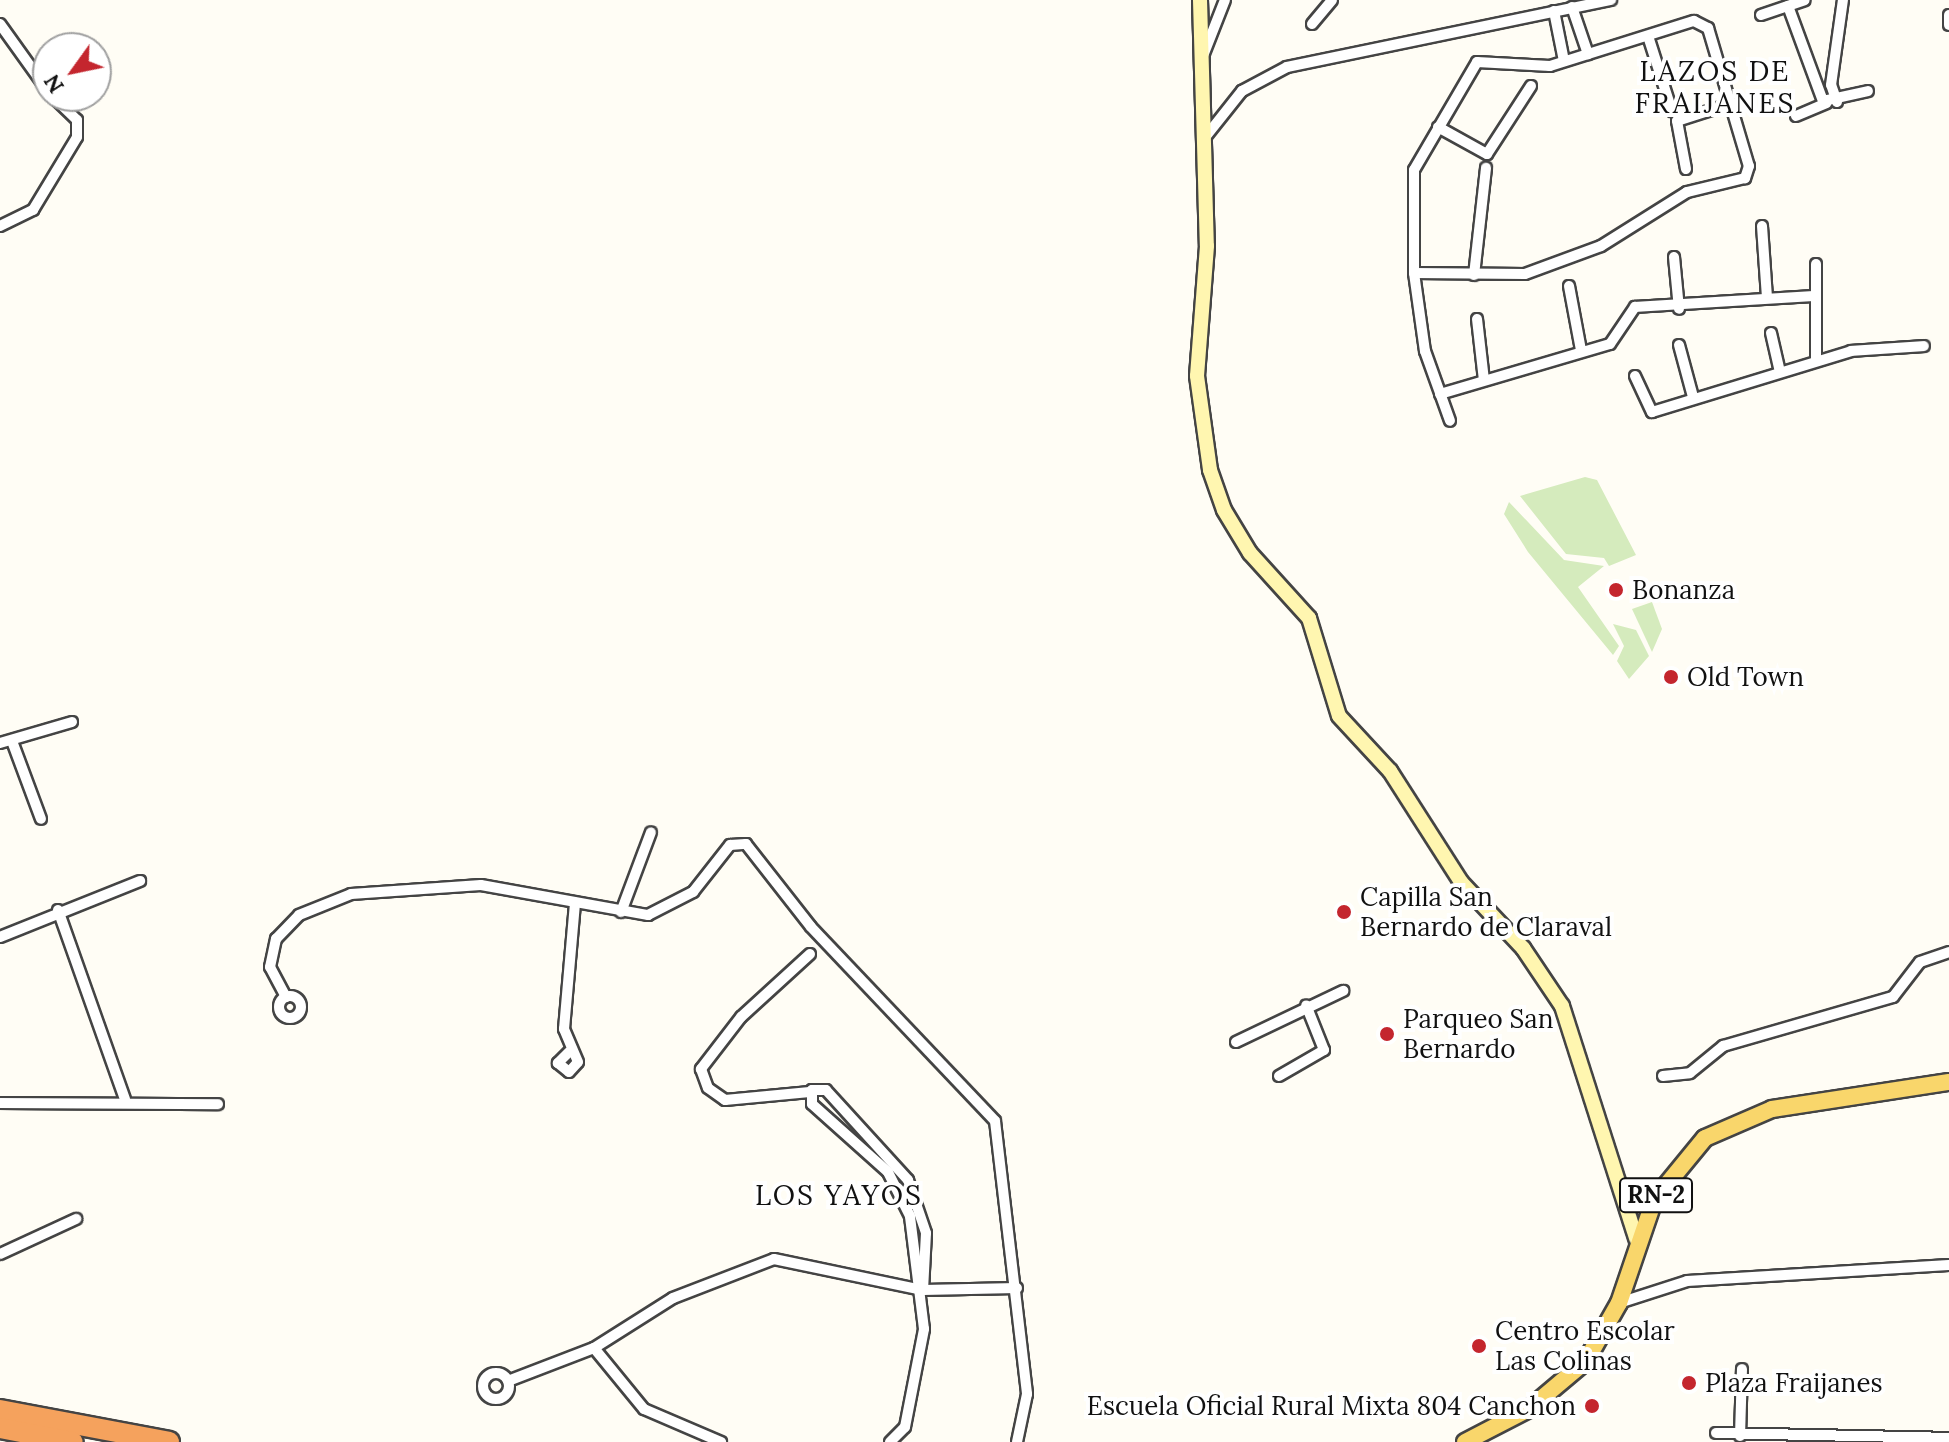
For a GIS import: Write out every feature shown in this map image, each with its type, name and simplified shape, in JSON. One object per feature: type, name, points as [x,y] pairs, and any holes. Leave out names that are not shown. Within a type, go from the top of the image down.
[{"type":"highway","points":[[0,1410],[169,1442]]},
{"type":"highway","points":[[0,1428],[73,1442]]},
{"type":"main road","name":"RN-2","points":[[1465,1442],[1564,1383],[1601,1340],[1619,1303],[1636,1238],[1672,1170],[1723,1126],[1772,1109],[1949,1082]]},
{"type":"street","points":[[1200,0],[1203,58],[1201,141],[1207,246],[1197,376],[1210,470],[1224,510],[1250,553],[1309,618],[1339,716],[1390,771],[1461,882],[1532,959],[1562,1006],[1636,1238]]},
{"type":"street","points":[[1203,58],[1219,19],[1222,0]]},
{"type":"street","points":[[1312,24],[1332,0]]},
{"type":"street","points":[[1201,141],[1242,91],[1287,67],[1452,38],[1554,11],[1611,0]]},
{"type":"street","points":[[1761,15],[1805,0]]},
{"type":"street","points":[[1832,102],[1831,85],[1843,0]]},
{"type":"street","points":[[1788,6],[1832,102]]},
{"type":"street","points":[[1572,7],[1588,54]]},
{"type":"street","points":[[1554,11],[1564,61]]},
{"type":"street","points":[[1949,15],[1949,25]]},
{"type":"street","points":[[1414,273],[1525,274],[1601,246],[1687,192],[1742,180],[1749,169],[1733,103],[1704,22],[1535,67],[1477,62],[1414,170],[1414,273],[1440,394],[1450,421]]},
{"type":"street","points":[[0,24],[32,69]]},
{"type":"street","points":[[1648,36],[1672,111]]},
{"type":"street","points":[[1438,127],[1487,154],[1531,86]]},
{"type":"street","points":[[1796,116],[1868,91]]},
{"type":"street","points":[[1686,169],[1677,121],[1733,103]]},
{"type":"street","points":[[0,226],[33,210],[77,137],[77,120],[69,112]]},
{"type":"street","points":[[1474,275],[1486,168]]},
{"type":"street","points":[[1762,226],[1767,298]]},
{"type":"street","points":[[1674,257],[1679,309]]},
{"type":"street","points":[[1816,264],[1813,296],[1816,360]]},
{"type":"street","points":[[1569,286],[1581,350]]},
{"type":"street","points":[[1440,394],[1617,340],[1635,307],[1679,309],[1767,298],[1813,296]]},
{"type":"street","points":[[1477,319],[1484,380]]},
{"type":"street","points":[[1771,333],[1780,371]]},
{"type":"street","points":[[1679,345],[1693,397]]},
{"type":"street","points":[[1635,376],[1652,412],[1816,360],[1924,346]]},
{"type":"street","points":[[41,819],[6,742],[72,722]]},
{"type":"street","points":[[621,912],[651,832]]},
{"type":"street","points":[[286,997],[270,967],[276,939],[299,915],[351,894],[481,885],[648,915],[674,906],[730,845],[746,844],[760,855],[811,927],[995,1121],[1017,1288],[1027,1394],[1017,1442]]},
{"type":"street","points":[[0,937],[58,910],[140,881]]},
{"type":"street","points":[[569,1052],[563,982],[575,902]]},
{"type":"street","points":[[58,910],[125,1099]]},
{"type":"street","points":[[1663,1076],[1690,1073],[1723,1046],[1893,997],[1920,962],[1949,952]]},
{"type":"street","points":[[810,954],[741,1017],[701,1069],[708,1088],[725,1100],[826,1090],[908,1180],[926,1233],[917,1384],[905,1427],[890,1442]]},
{"type":"street","points":[[1236,1042],[1306,1005],[1343,991]]},
{"type":"street","points":[[1279,1076],[1324,1050],[1306,1005]]},
{"type":"street","points":[[810,1092],[812,1104],[888,1172],[900,1193],[923,1290]]},
{"type":"street","points":[[0,1103],[125,1099],[218,1104]]},
{"type":"street","points":[[0,1254],[76,1219]]},
{"type":"street","points":[[508,1381],[594,1348],[673,1298],[774,1259],[923,1290],[1017,1288]]},
{"type":"street","points":[[1619,1303],[1687,1281],[1949,1265]]},
{"type":"street","points":[[594,1348],[644,1409],[721,1442]]},
{"type":"street","points":[[1740,1436],[1742,1369]]},
{"type":"street","points":[[1716,1433],[1740,1436],[1949,1438]]},
{"type":"green space","points":[[1585,477],[1597,480],[1636,555],[1609,566],[1604,558],[1566,554],[1520,496]]},
{"type":"green space","points":[[1509,502],[1564,560],[1604,566],[1578,587],[1619,646],[1613,655],[1528,552],[1504,514]]},
{"type":"green space","points":[[1652,602],[1662,629],[1652,652],[1632,609]]},
{"type":"green space","points":[[1613,624],[1636,630],[1649,656],[1629,679],[1617,661],[1624,646]]},
{"type":"place","name":"Bonanza","points":[[1616,590]]},
{"type":"place","name":"Old Town","points":[[1671,677]]},
{"type":"place","name":"Capilla San Bernardo de Claraval","points":[[1344,912]]},
{"type":"place","name":"Parqueo San Bernardo","points":[[1387,1034]]},
{"type":"place","name":"Centro Escolar Las Colinas","points":[[1479,1346]]},
{"type":"place","name":"Plaza Fraijanes","points":[[1689,1383]]},
{"type":"place","name":"Escuela Oficial Rural Mixta 804 Canchon","points":[[1592,1406]]},
{"type":"district","name":"LAZOS DE FRAIJANES","points":[[1715,87]]},
{"type":"district","name":"LOS YAYOS","points":[[839,1195]]}]
